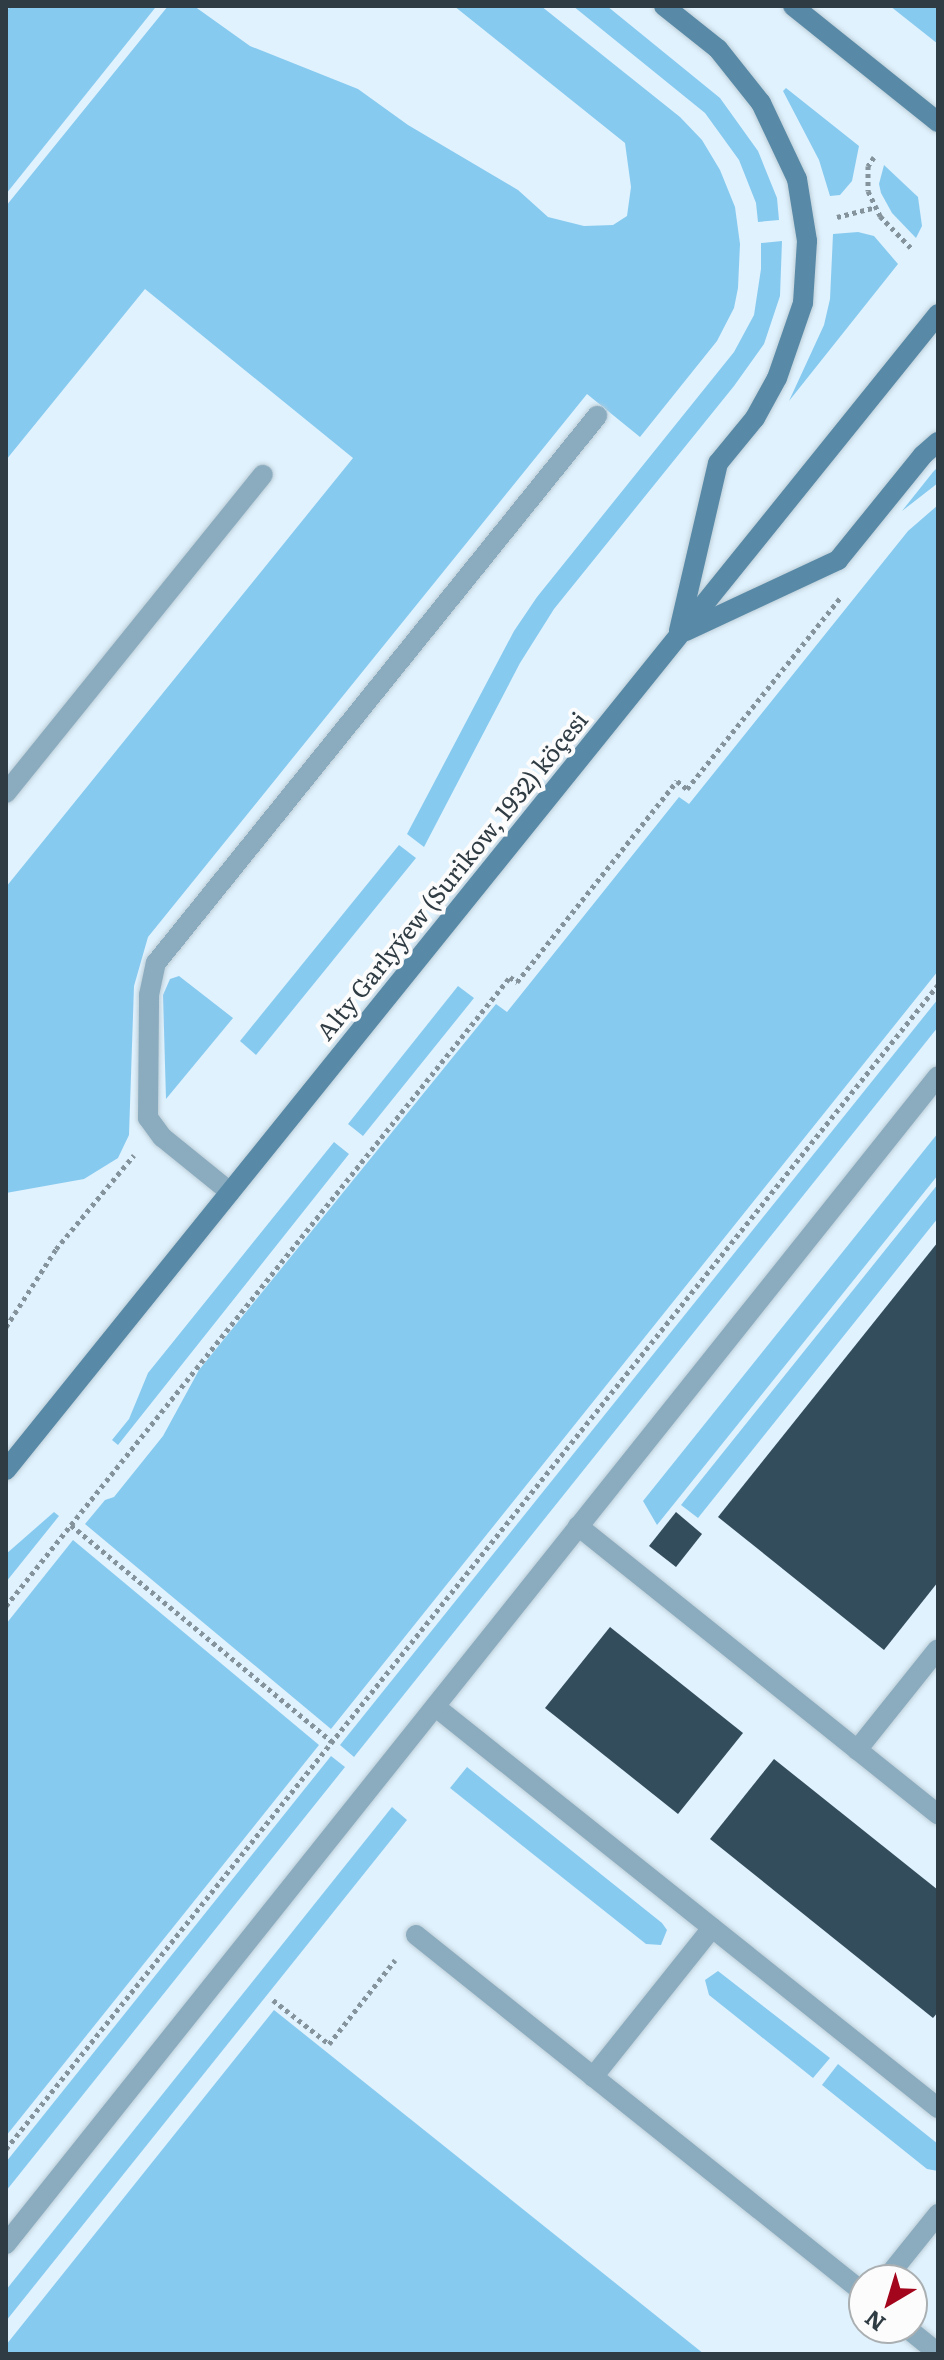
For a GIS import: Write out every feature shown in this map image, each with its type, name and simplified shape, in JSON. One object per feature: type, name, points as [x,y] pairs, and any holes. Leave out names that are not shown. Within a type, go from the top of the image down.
[{"type":"street","points":[[664,6],[718,49],[744,79],[774,125],[804,205],[808,271],[803,303],[777,378],[755,418],[718,463],[678,635]]},
{"type":"street","points":[[793,6],[938,122]]},
{"type":"street","name":"Alty Garlyýew (Surikow, 1932) köçesi","points":[[6,1470],[938,314]]},
{"type":"street","points":[[678,635],[838,560],[923,455],[938,442]]},
{"type":"lane","points":[[230,1192],[156,1129],[148,1118],[151,976],[165,950],[597,416]]},
{"type":"lane","points":[[6,793],[263,475]]},
{"type":"lane","points":[[6,2244],[437,1708],[578,1526],[938,1076]]},
{"type":"lane","points":[[578,1526],[938,1814]]},
{"type":"lane","points":[[857,1750],[938,1649]]},
{"type":"lane","points":[[437,1708],[938,2108]]},
{"type":"lane","points":[[593,2077],[712,1928]]},
{"type":"lane","points":[[416,1935],[848,2280]]},
{"type":"lane","points":[[898,2264],[938,2214]]},
{"type":"path","points":[[874,157],[868,166],[865,182],[890,229],[911,248]]},
{"type":"path","points":[[829,219],[876,207]]},
{"type":"path","points":[[6,1606],[510,977],[517,982],[677,781],[687,789],[842,596]]},
{"type":"path","points":[[6,2149],[938,985]]},
{"type":"path","points":[[6,1327],[56,1249],[156,1129]]},
{"type":"path","points":[[71,1525],[332,1742]]},
{"type":"path","points":[[273,2000],[329,2044],[416,1935]]},
{"type":"shaded area","points":[[10,6],[155,8],[6,194],[6,12]]},
{"type":"shaded area","points":[[168,6],[194,6],[250,46],[358,89],[408,125],[518,190],[548,217],[584,226],[613,225],[627,216],[631,187],[625,143],[454,6],[541,6],[680,117],[702,140],[720,170],[735,207],[740,244],[738,288],[734,308],[717,341],[640,437],[587,394],[148,937],[134,986],[129,1135],[118,1158],[84,1179],[6,1193],[6,887],[353,458],[145,289],[6,460],[6,206]]},
{"type":"shaded area","points":[[573,6],[607,6],[720,98],[758,151],[777,198],[779,220],[758,222],[756,203],[739,160],[705,113]]},
{"type":"shaded area","points":[[890,6],[938,6],[938,44]]},
{"type":"shaded area","points":[[786,88],[859,146],[852,181],[840,195],[830,196],[819,160],[783,91]]},
{"type":"shaded area","points":[[884,165],[918,197],[922,226],[916,238],[892,213],[881,193],[879,184]]},
{"type":"shaded area","points":[[858,232],[874,236],[898,264],[789,401],[824,325],[830,299],[833,234]]},
{"type":"shaded area","points":[[782,241],[780,296],[764,344],[734,386],[554,609],[520,663],[424,847],[407,834],[514,631],[537,597],[734,352],[754,315],[761,269],[761,243]]},
{"type":"shaded area","points":[[938,467],[938,483],[902,511],[933,472]]},
{"type":"shaded area","points":[[938,505],[938,971],[331,1729],[85,1524],[105,1500],[114,1497],[163,1436],[199,1370],[496,1004],[507,1012],[679,797],[689,804],[908,531]]},
{"type":"shaded area","points":[[399,845],[416,858],[256,1055],[240,1041]]},
{"type":"shaded area","points":[[179,976],[233,1018],[166,1099],[163,995],[170,979]]},
{"type":"shaded area","points":[[458,986],[474,998],[363,1136],[348,1124]]},
{"type":"shaded area","points":[[938,999],[938,1027],[354,1757],[340,1745]]},
{"type":"shaded area","points":[[938,1133],[938,1175],[657,1525],[643,1501]]},
{"type":"shaded area","points":[[334,1142],[349,1154],[118,1445],[112,1440],[129,1419],[148,1373]]},
{"type":"shaded area","points":[[938,1184],[938,1218],[698,1518],[681,1505]]},
{"type":"shaded area","points":[[54,1512],[59,1516],[6,1582],[6,1554]]},
{"type":"shaded area","points":[[73,1540],[319,1745],[6,2136],[6,1624]]},
{"type":"shaded area","points":[[331,1756],[345,1767],[6,2191],[6,2162]]},
{"type":"shaded area","points":[[467,1767],[662,1923],[667,1930],[661,1945],[646,1944],[450,1788]]},
{"type":"shaded area","points":[[392,1807],[407,1820],[6,2321],[6,2290]]},
{"type":"shaded area","points":[[718,1971],[830,2058],[813,2078],[709,1995],[705,1980]]},
{"type":"shaded area","points":[[274,2010],[704,2354],[6,2354],[6,2345]]},
{"type":"shaded area","points":[[838,2064],[938,2144],[938,2171],[927,2169],[822,2085]]},
{"type":"building","points":[[938,1242],[938,1582],[884,1650],[718,1517]]},
{"type":"building","points":[[676,1512],[702,1534],[676,1567],[649,1546]]},
{"type":"building","points":[[610,1627],[743,1733],[678,1814],[545,1708]]},
{"type":"building","points":[[774,1759],[938,1890],[938,2012],[933,2018],[710,1839]]}]
